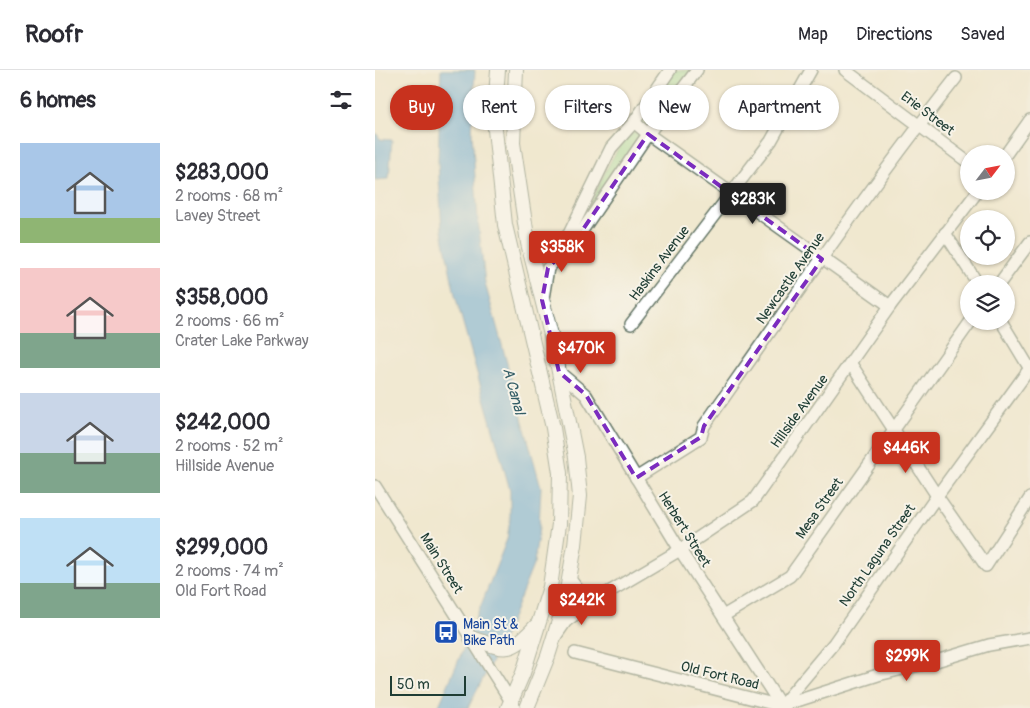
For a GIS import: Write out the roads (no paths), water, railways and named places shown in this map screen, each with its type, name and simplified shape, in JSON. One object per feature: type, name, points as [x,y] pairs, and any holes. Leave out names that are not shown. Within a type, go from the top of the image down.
[{"type":"main road","points":[[498,70],[494,120],[505,225],[553,428],[559,473],[558,533],[550,587],[511,706]]},
{"type":"main road","points":[[516,70],[513,143],[526,232],[559,372],[576,457],[580,496],[575,545],[565,602],[527,708]]},
{"type":"main road","points":[[467,632],[493,647],[507,648],[520,643],[538,623]]},
{"type":"street","points":[[526,232],[539,249],[546,250],[556,247],[569,234],[611,148],[634,122],[670,70]]},
{"type":"street","points":[[542,300],[548,268],[575,241],[649,134],[697,70]]},
{"type":"street","name":"Haskins Avenue","points":[[631,324],[771,141],[811,70]]},
{"type":"street","name":"Erie Street","points":[[845,70],[960,156]]},
{"type":"street","name":"Newcastle Avenue","points":[[636,478],[701,437],[703,426],[821,259],[919,125],[956,78]]},
{"type":"street","points":[[1012,145],[1030,120]]},
{"type":"street","points":[[634,122],[821,259],[890,306]]},
{"type":"street","name":"Hillside Avenue","points":[[553,638],[566,621],[597,599],[680,550],[753,501],[890,306],[971,200]]},
{"type":"street","points":[[945,233],[972,275]]},
{"type":"street","points":[[1006,275],[1030,242]]},
{"type":"street","name":"Mesa Street","points":[[723,616],[790,576],[964,330]]},
{"type":"street","points":[[1007,330],[1030,368]]},
{"type":"street","points":[[851,364],[937,496],[986,566],[1030,498]]},
{"type":"street","name":"North Laguna Street","points":[[780,707],[834,643],[1030,368]]},
{"type":"street","name":"Herbert Street","points":[[559,372],[586,396],[680,550],[780,707]]},
{"type":"street","name":"Main Street","points":[[375,486],[493,673],[511,706]]},
{"type":"street","points":[[569,578],[580,592],[597,599]]},
{"type":"street","points":[[780,707],[878,675],[936,661],[989,645],[1030,638]]},
{"type":"street","name":"Old Fort Road","points":[[575,653],[780,707]]},
{"type":"water","name":"A Canal","points":[[441,70],[475,70],[474,85],[463,85],[463,130],[472,130],[478,220],[485,283],[541,487],[539,528],[534,563],[504,638],[468,708],[438,708],[507,539],[510,519],[510,490],[455,295],[442,231],[438,161],[439,130],[453,130],[453,85],[441,85]]},
{"type":"water","points":[[375,134],[380,139],[392,140],[389,179],[375,180]]},
{"type":"place","name":"Main St & Bike Path","points":[[446,632]]}]
